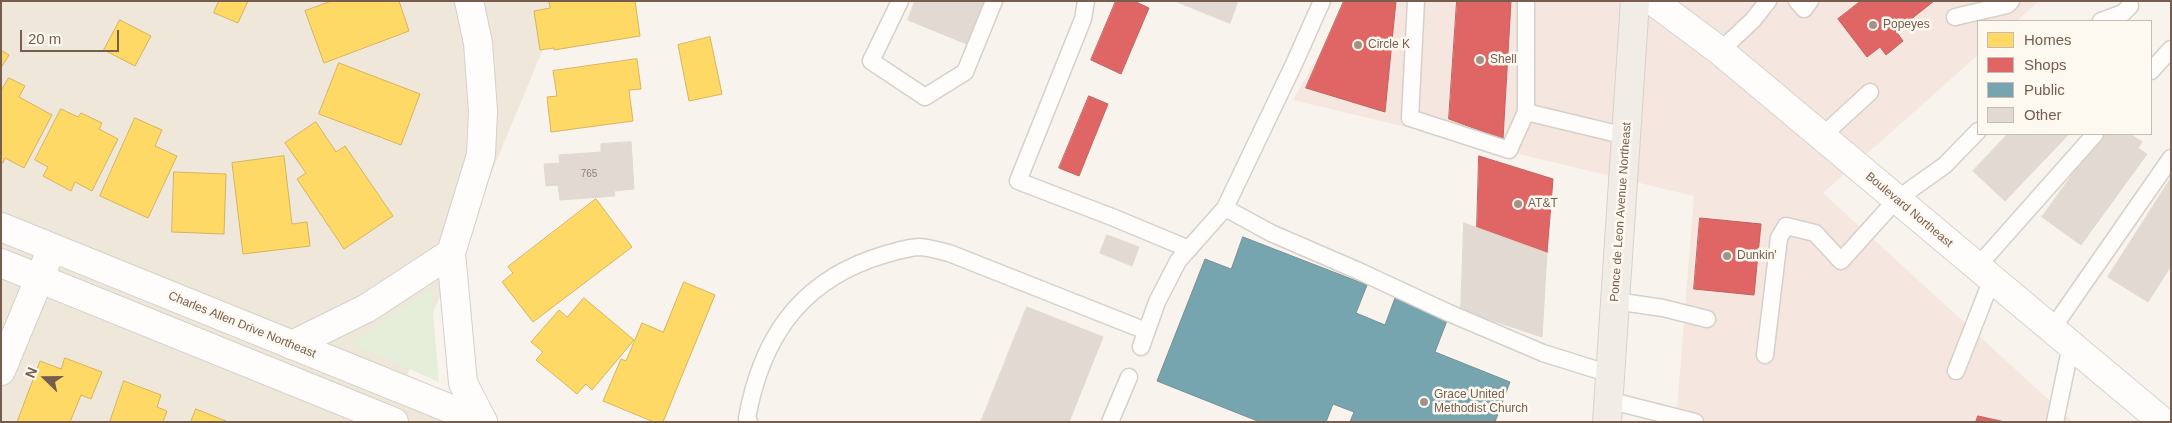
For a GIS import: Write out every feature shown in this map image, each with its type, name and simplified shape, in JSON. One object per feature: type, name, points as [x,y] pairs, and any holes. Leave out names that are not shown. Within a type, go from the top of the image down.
[{"type":"highway","name":"Ponce de Leon Avenue Northeast","points":[[1608,399],[1635,1]]},
{"type":"street","points":[[469,1],[478,53],[483,112],[481,155],[451,253],[463,383],[483,422]]},
{"type":"street","name":"Boulevard Northeast","points":[[1653,1],[1720,51],[1820,137],[2163,422]]},
{"type":"street","name":"Charles Allen Drive Northeast","points":[[1,227],[483,422]]},
{"type":"street","points":[[1,371],[52,248]]},
{"type":"street","points":[[292,345],[367,308],[451,253]]},
{"type":"street","points":[[1,263],[394,422]]},
{"type":"lane","points":[[900,1],[871,61],[925,97],[965,72],[994,1]]},
{"type":"lane","points":[[1086,1],[1083,19],[1018,181],[1189,249]]},
{"type":"lane","points":[[1140,347],[1158,302],[1178,261],[1225,208],[1322,1]]},
{"type":"lane","points":[[1416,1],[1410,118],[1509,150],[1526,112],[1526,1]]},
{"type":"lane","points":[[1720,51],[1753,20],[1768,1]]},
{"type":"lane","points":[[1955,17],[2007,4],[2011,1]]},
{"type":"lane","points":[[2104,20],[2123,13],[2130,6]]},
{"type":"lane","points":[[2152,70],[2171,49]]},
{"type":"lane","points":[[1820,137],[1870,92]]},
{"type":"lane","points":[[1526,112],[1626,136]]},
{"type":"lane","points":[[1765,355],[1778,238],[1786,226],[1814,233],[1842,261],[1896,200],[1945,165],[1977,133]]},
{"type":"lane","points":[[1956,371],[1984,273],[2094,135]]},
{"type":"lane","points":[[2055,422],[2061,337],[2171,158]]},
{"type":"lane","points":[[1225,208],[1271,234],[1543,353],[1608,399],[1695,422]]},
{"type":"lane","points":[[748,422],[747,418],[752,391],[757,376],[766,353],[784,323],[813,289],[851,266],[887,253],[919,248],[949,253],[1146,331]]},
{"type":"lane","points":[[1615,301],[1663,308],[1707,319]]},
{"type":"lane","points":[[1110,422],[1129,377]]},
{"type":"shaded area","points":[[1,1],[563,1],[401,390],[482,422],[1,422]]},
{"type":"shaded area","points":[[1349,1],[2039,1],[2018,20],[1977,20],[1977,56],[1823,193],[2073,422],[1676,422],[1694,196],[1293,100]]},
{"type":"green space","points":[[431,288],[439,382],[352,344],[359,338]]},
{"type":"building: Homes","points":[[219,1],[248,1],[238,23],[214,13]]},
{"type":"building: Homes","points":[[332,1],[399,1],[409,31],[324,63],[305,11]]},
{"type":"building: Homes","points":[[549,1],[635,1],[640,36],[554,50],[554,48],[540,50],[534,11],[550,8]]},
{"type":"building: Homes","points":[[120,20],[151,36],[135,66],[104,50]]},
{"type":"building: Homes","points":[[710,37],[722,94],[689,101],[678,45]]},
{"type":"building: Homes","points":[[1,50],[9,55],[1,68]]},
{"type":"building: Homes","points":[[637,59],[641,89],[629,90],[633,121],[551,132],[547,97],[557,96],[553,71]]},
{"type":"building: Homes","points":[[339,63],[420,94],[401,145],[319,114]]},
{"type":"building: Homes","points":[[9,78],[25,86],[19,97],[52,115],[24,168],[5,158],[3,163],[1,162],[1,91]]},
{"type":"building: Homes","points":[[61,109],[78,117],[81,113],[102,123],[99,129],[118,139],[92,191],[75,182],[71,191],[43,176],[48,167],[35,160]]},
{"type":"building: Homes","points":[[135,118],[162,130],[155,146],[177,156],[148,218],[100,196]]},
{"type":"building: Homes","points":[[316,122],[336,152],[345,146],[393,216],[344,249],[297,179],[306,173],[285,143]]},
{"type":"building: Homes","points":[[284,156],[292,224],[307,222],[310,246],[243,254],[232,163]]},
{"type":"building: Homes","points":[[174,172],[226,174],[224,234],[172,232]]},
{"type":"building: Homes","points":[[596,199],[632,247],[533,322],[502,282],[513,273],[508,267]]},
{"type":"building: Homes","points":[[684,282],[715,295],[663,422],[654,422],[603,401],[621,359],[626,361],[642,323],[663,332]]},
{"type":"building: Homes","points":[[584,298],[634,340],[592,390],[586,384],[577,394],[536,360],[543,352],[531,342],[559,310],[567,317]]},
{"type":"building: Homes","points":[[65,358],[102,372],[91,399],[81,395],[70,422],[17,422],[40,361],[61,369]]},
{"type":"building: Homes","points":[[124,381],[161,395],[157,407],[167,411],[163,422],[110,422]]},
{"type":"building: Homes","points":[[196,409],[228,422],[191,422]]},
{"type":"building: Shops","points":[[1116,1],[1134,1],[1149,8],[1121,74],[1091,60]]},
{"type":"building: Shops","name":"Circle K","points":[[1344,1],[1396,1],[1385,112],[1306,88]]},
{"type":"building: Shops","name":"Shell","points":[[1457,1],[1511,1],[1503,139],[1449,119]]},
{"type":"building: Shops","name":"Popeyes","points":[[1861,1],[1934,1],[1896,31],[1903,41],[1886,55],[1880,47],[1867,57],[1838,19]]},
{"type":"building: Shops","points":[[1089,96],[1108,104],[1079,176],[1059,168]]},
{"type":"building: Shops","points":[[1479,156],[1553,179],[1547,253],[1477,228]]},
{"type":"building: Shops","name":"Dunkin'","points":[[1700,218],[1761,224],[1754,295],[1694,289]]},
{"type":"building: Shops","points":[[1978,416],[2005,422],[1976,422]]},
{"type":"building: Public","points":[[1243,237],[1367,285],[1356,313],[1385,325],[1395,298],[1448,318],[1435,352],[1510,382],[1495,422],[1350,422],[1354,412],[1333,404],[1326,422],[1260,422],[1157,381],[1205,259],[1231,269]]},
{"type":"building: Other","points":[[915,1],[986,1],[969,45],[908,20]]},
{"type":"building: Other","points":[[1175,1],[1238,1],[1230,23]]},
{"type":"building: Other","points":[[2007,135],[2068,135],[2005,201],[1973,171]]},
{"type":"building: Other","points":[[2101,135],[2132,135],[2142,142],[2138,148],[2147,154],[2081,245],[2042,217]]},
{"type":"building: Other","points":[[631,142],[634,189],[614,191],[615,196],[560,200],[558,185],[546,186],[544,164],[560,163],[559,155],[601,152],[601,144]]},
{"type":"building: Other","points":[[2171,178],[2171,266],[2148,302],[2108,277]]},
{"type":"building: Other","points":[[1464,223],[1547,253],[1542,337],[1461,310]]},
{"type":"building: Other","points":[[1107,235],[1139,247],[1132,266],[1100,253]]},
{"type":"building: Other","points":[[1027,307],[1103,337],[1069,422],[981,422]]},
{"type":"place","name":"Popeyes","points":[[1873,25]]},
{"type":"place","name":"Circle K","points":[[1358,45]]},
{"type":"place","name":"Shell","points":[[1480,60]]},
{"type":"place","name":"AT&T","points":[[1518,204]]},
{"type":"place","name":"Dunkin'","points":[[1727,256]]},
{"type":"place","name":"Grace United Methodist Church","points":[[1424,402]]}]
